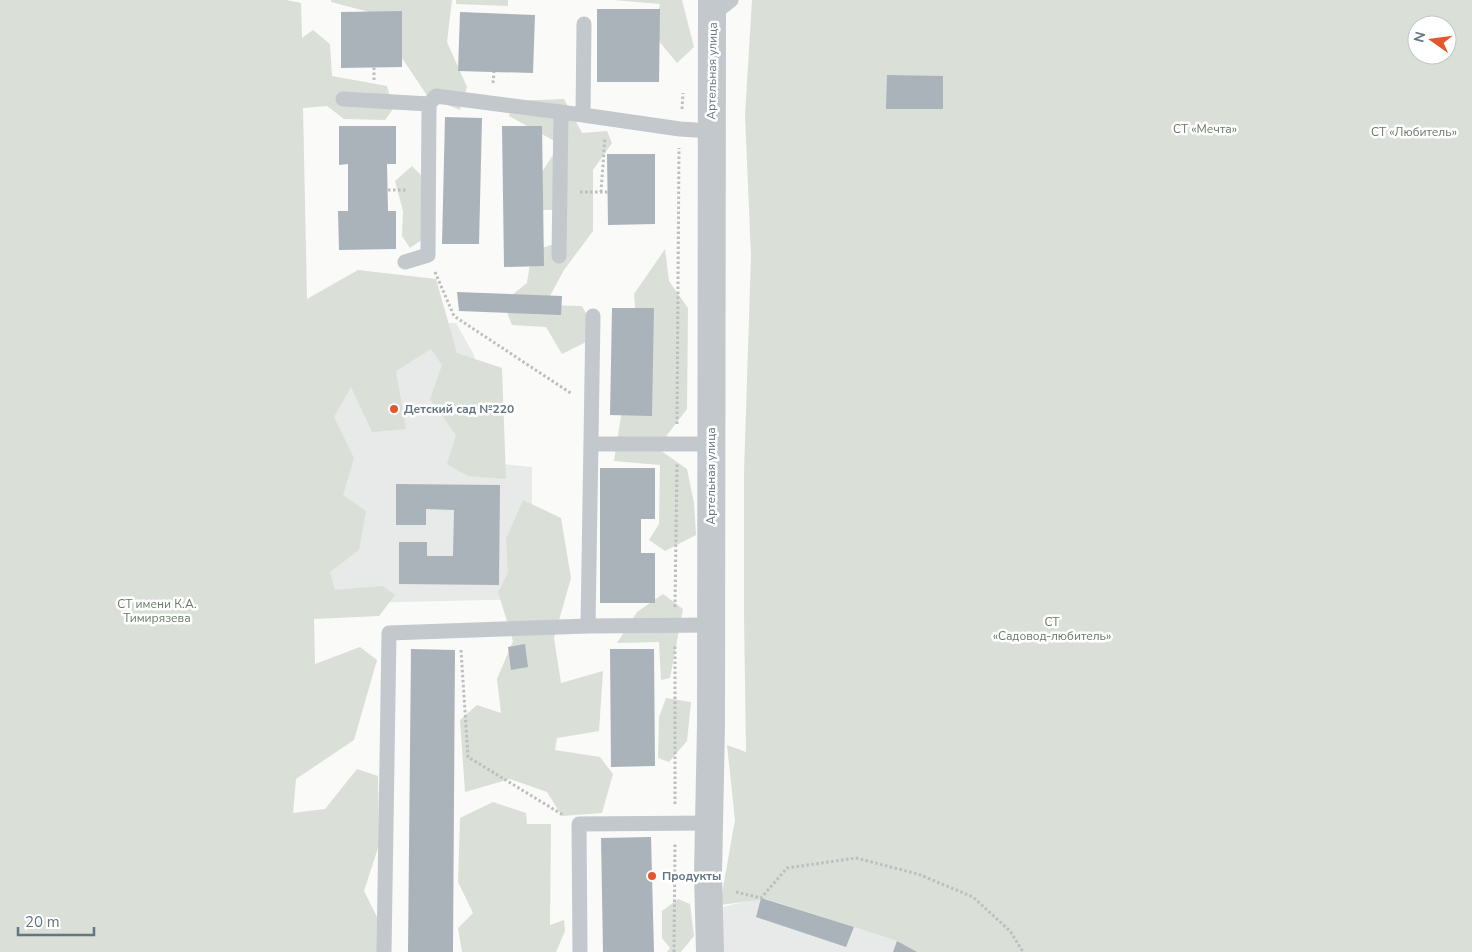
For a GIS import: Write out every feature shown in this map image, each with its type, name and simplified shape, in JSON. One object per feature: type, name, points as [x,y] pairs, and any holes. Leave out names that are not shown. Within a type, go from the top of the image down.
[{"type":"street","name":"Артельная улица","points":[[710,952],[708,823],[711,625],[711,131],[719,4]]},
{"type":"lane","points":[[583,115],[584,24]]},
{"type":"lane","points":[[405,262],[428,255],[429,104],[436,96],[680,129],[711,131]]},
{"type":"lane","points":[[343,99],[429,104]]},
{"type":"lane","points":[[559,256],[561,112]]},
{"type":"lane","points":[[588,626],[593,316]]},
{"type":"lane","points":[[591,444],[711,444]]},
{"type":"lane","points":[[384,952],[389,633],[588,626],[711,625]]},
{"type":"lane","points":[[580,952],[579,824],[708,823]]},
{"type":"path","points":[[674,952],[680,129],[684,90]]},
{"type":"path","points":[[601,192],[607,118]]},
{"type":"path","points":[[560,192],[608,192]]},
{"type":"path","points":[[428,255],[454,316],[592,407]]},
{"type":"path","points":[[461,644],[468,757],[579,824]]},
{"type":"path","points":[[727,890],[761,898],[787,868],[856,858],[918,874],[973,897],[1010,931],[1023,952]]},
{"type":"shaded area","name":"Детский сад №220","points":[[308,321],[456,323],[474,355],[483,462],[532,467],[532,599],[314,604]]},
{"type":"shaded area","points":[[761,898],[897,941],[917,952],[723,952],[723,907]]},
{"type":"green space","name":"СТ имени К.А. Тимирязева","points":[[0,0],[286,0],[301,3],[302,38],[313,30],[330,44],[332,76],[387,86],[393,109],[385,120],[344,119],[327,106],[303,108],[307,299],[358,270],[436,279],[457,353],[502,368],[506,479],[468,476],[447,464],[456,435],[430,399],[442,365],[431,349],[396,371],[406,429],[372,432],[351,387],[334,417],[354,458],[343,495],[366,511],[359,550],[330,572],[335,590],[383,586],[395,595],[379,616],[314,619],[315,664],[360,647],[377,660],[354,740],[296,779],[293,813],[325,809],[357,769],[378,776],[379,845],[364,891],[379,921],[379,952],[0,952]]},
{"type":"green space","points":[[331,0],[452,0],[447,42],[467,87],[460,110],[428,97],[394,46],[392,18],[331,2]]},
{"type":"green space","points":[[456,0],[508,0],[508,6],[456,4]]},
{"type":"green space","points":[[613,0],[682,0],[694,47],[677,63],[653,34],[660,4]]},
{"type":"green space","name":"СТ «Садовод-любитель»","points":[[752,0],[1472,0],[1472,952],[901,952],[901,943],[897,941],[766,899],[720,905],[735,820],[727,745],[746,752],[744,473],[751,256],[745,115]]},
{"type":"green space","points":[[564,99],[582,133],[607,131],[612,143],[593,170],[593,231],[564,270],[545,305],[582,306],[598,336],[562,354],[546,327],[512,325],[503,302],[527,283],[532,251],[564,241],[565,210],[530,210],[525,198],[560,144],[509,116],[512,101]]},
{"type":"green space","points":[[412,166],[434,188],[432,233],[410,248],[402,236],[403,211],[395,181]]},
{"type":"green space","points":[[665,249],[669,281],[688,308],[687,409],[657,448],[687,469],[694,503],[696,535],[665,551],[649,540],[659,524],[660,465],[614,461],[636,320],[634,294]]},
{"type":"green space","points":[[523,500],[561,518],[571,578],[554,638],[561,683],[603,671],[599,731],[557,738],[555,750],[600,757],[613,774],[602,813],[562,816],[547,792],[510,779],[465,792],[460,720],[477,705],[501,713],[497,679],[513,641],[498,592],[508,573],[506,539]]},
{"type":"green space","points":[[663,594],[683,609],[670,678],[661,680],[659,642],[617,643],[637,612]]},
{"type":"green space","points":[[666,698],[691,702],[687,741],[669,762],[658,758],[659,717]]},
{"type":"green space","points":[[493,802],[526,813],[527,824],[551,824],[550,925],[564,920],[565,931],[556,952],[462,952],[458,928],[473,913],[458,882],[460,818]]},
{"type":"green space","points":[[678,899],[690,904],[694,936],[681,952],[667,952],[670,948],[662,938],[662,911]]},
{"type":"building","points":[[597,9],[660,9],[659,82],[597,82]]},
{"type":"building","points":[[402,11],[402,67],[341,68],[341,12]]},
{"type":"building","points":[[460,12],[535,15],[533,73],[458,71]]},
{"type":"building","points":[[887,75],[943,76],[943,109],[886,109]]},
{"type":"building","points":[[445,117],[482,118],[479,244],[442,244]]},
{"type":"building","points":[[339,126],[396,126],[396,164],[387,164],[388,211],[396,211],[396,249],[339,250],[338,211],[348,211],[348,164],[339,165]]},
{"type":"building","points":[[502,126],[542,126],[544,266],[504,267]]},
{"type":"building","points":[[607,154],[655,154],[655,224],[608,225]]},
{"type":"building","points":[[457,292],[562,296],[561,315],[459,311]]},
{"type":"building","points":[[612,308],[654,308],[652,416],[610,415]]},
{"type":"building","points":[[600,468],[655,468],[655,519],[641,519],[641,553],[655,553],[655,603],[600,603]]},
{"type":"building","points":[[396,484],[500,485],[499,585],[399,584],[399,542],[427,542],[427,556],[453,556],[454,510],[426,509],[426,525],[396,525]]},
{"type":"building","points":[[525,644],[528,667],[511,670],[508,647]]},
{"type":"building","points":[[411,649],[455,650],[453,952],[408,952]]},
{"type":"building","points":[[610,649],[654,649],[655,766],[611,767]]},
{"type":"building","points":[[651,837],[654,952],[603,952],[601,838]]},
{"type":"building","points":[[761,898],[854,927],[846,947],[756,917]]},
{"type":"building","points":[[897,941],[917,952],[893,952]]},
{"type":"place","name":"Детский сад №220","points":[[394,409]]},
{"type":"place","name":"Продукты","points":[[652,876]]},
{"type":"park label","name":"СТ «Мечта»","points":[[1205,129]]},
{"type":"park label","name":"СТ «Любитель»","points":[[1414,132]]}]
